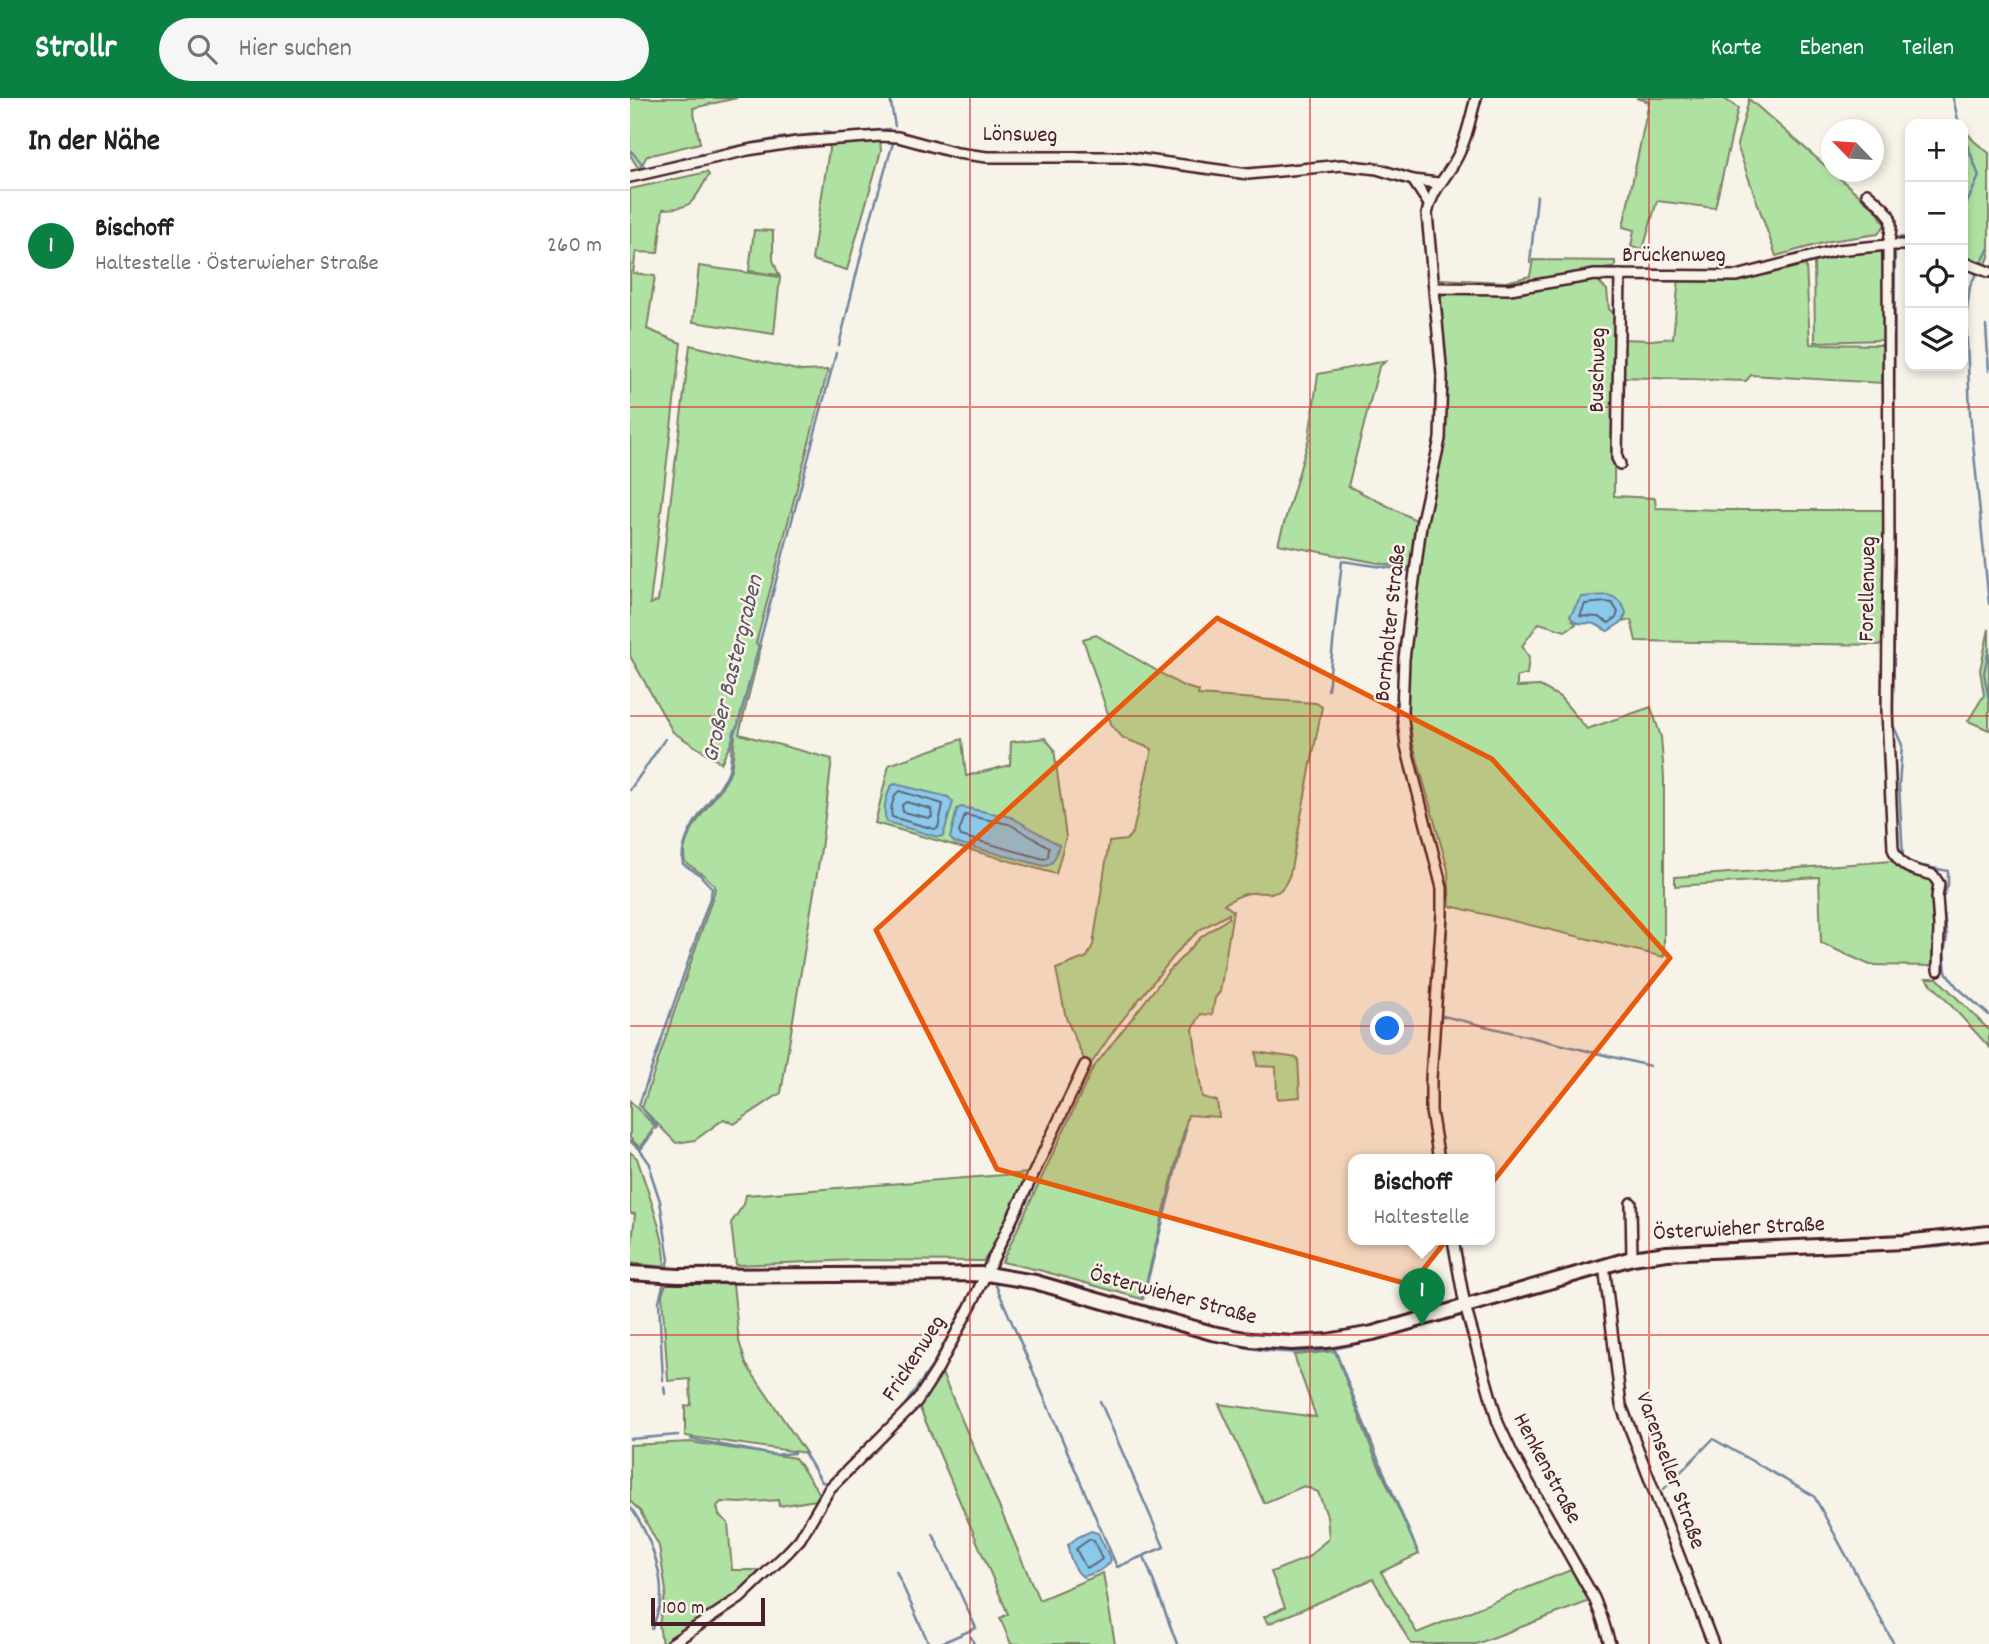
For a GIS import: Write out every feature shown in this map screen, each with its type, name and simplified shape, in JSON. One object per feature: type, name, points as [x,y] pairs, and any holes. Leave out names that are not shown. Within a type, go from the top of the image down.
[{"type":"street","name":"Bornholter Straße","points":[[1437,1154],[1431,1111],[1431,1079],[1442,888],[1406,746],[1402,698],[1404,659],[1421,525],[1440,439],[1442,376],[1427,214],[1438,183],[1454,162],[1462,145],[1474,99]]},
{"type":"street","name":"Lönsweg","points":[[630,177],[748,150],[797,142],[880,135],[898,136],[957,153],[987,157],[1125,157],[1248,174],[1342,165],[1377,169],[1413,180],[1438,183]]},
{"type":"street","points":[[1413,180],[1429,204]]},
{"type":"street","name":"Forellenweg","points":[[1867,192],[1890,215],[1893,224],[1888,245],[1887,711],[1894,849],[1897,860],[1904,867],[1933,875],[1939,884],[1937,970]]},
{"type":"street","name":"Brückenweg","points":[[1435,288],[1510,289],[1595,275],[1737,276],[1837,250],[1905,245]]},
{"type":"street","name":"Buschweg","points":[[1620,275],[1617,458],[1620,464]]},
{"type":"street","name":"Frickenweg","points":[[671,1644],[740,1598],[788,1553],[800,1539],[830,1488],[917,1401],[937,1370],[987,1274],[1085,1065]]},
{"type":"street","points":[[1632,1203],[1632,1258]]},
{"type":"street","name":"Österwieher Straße","points":[[630,1273],[678,1276],[987,1274],[1035,1282],[1212,1332],[1271,1342],[1345,1339],[1632,1258],[1667,1253],[1904,1242],[1989,1233]]},
{"type":"street","points":[[1454,1245],[1465,1306]]},
{"type":"street","name":"Varenseller Straße","points":[[1604,1265],[1621,1405],[1713,1644]]},
{"type":"street","name":"Henkenstraße","points":[[1465,1306],[1503,1436],[1594,1598],[1610,1644]]},
{"type":"highlighted area","points":[[1217,618],[1492,759],[1670,958],[1411,1285],[997,1169],[876,930]]},
{"type":"green space","points":[[630,98],[737,98],[693,108],[700,143],[647,156],[639,169],[630,155]]},
{"type":"green space","points":[[1636,98],[1723,98],[1738,108],[1715,208],[1657,201],[1643,249],[1631,247],[1634,230],[1623,227],[1649,102]]},
{"type":"green space","points":[[1749,99],[1821,162],[1821,182],[1844,182],[1877,211],[1885,225],[1878,234],[1830,241],[1776,256],[1737,145]]},
{"type":"green space","points":[[1968,134],[1989,153],[1989,257],[1985,266],[1968,259]]},
{"type":"green space","points":[[880,138],[881,151],[847,270],[812,260],[830,143]]},
{"type":"green space","points":[[707,172],[709,175],[692,201],[674,209],[663,209],[658,253],[636,252],[633,273],[655,276],[647,329],[681,343],[650,604],[658,601],[690,345],[801,371],[828,370],[756,644],[761,646],[739,734],[832,759],[821,849],[781,1093],[734,1124],[724,1119],[695,1140],[676,1143],[642,1108],[714,893],[715,886],[685,862],[684,851],[693,828],[729,775],[735,736],[721,763],[673,732],[630,656],[630,189]]},
{"type":"green space","points":[[754,230],[773,231],[773,260],[779,275],[749,271]]},
{"type":"green space","points":[[1884,248],[1883,340],[1815,342],[1814,259]]},
{"type":"green space","points":[[1533,260],[1615,261],[1615,267],[1518,284],[1444,283],[1441,279],[1506,282],[1530,276]]},
{"type":"green space","points":[[1806,265],[1810,344],[1883,345],[1882,383],[1751,375],[1746,381],[1621,377],[1621,339],[1673,338],[1679,278],[1721,281]]},
{"type":"green space","points":[[699,266],[780,277],[774,334],[693,322]]},
{"type":"green space","points":[[1596,279],[1607,290],[1609,309],[1615,315],[1614,496],[1655,498],[1656,508],[1884,510],[1884,645],[1636,641],[1631,620],[1622,622],[1625,617],[1591,597],[1581,597],[1572,620],[1576,624],[1565,631],[1539,623],[1522,646],[1529,657],[1527,674],[1517,677],[1517,687],[1540,686],[1560,697],[1587,729],[1651,707],[1661,737],[1664,777],[1664,957],[1450,906],[1448,870],[1413,744],[1407,712],[1406,678],[1425,527],[1444,440],[1446,376],[1440,298],[1446,293],[1511,293]]},
{"type":"green space","points":[[1386,361],[1379,367],[1348,486],[1416,520],[1410,569],[1278,544],[1309,438],[1318,374]]},
{"type":"green space","points":[[1989,629],[1989,730],[1968,721],[1984,695],[1980,670]]},
{"type":"green space","points":[[1096,635],[1183,686],[1199,691],[1198,695],[1316,703],[1322,707],[1290,874],[1279,891],[1246,894],[1224,904],[1233,911],[1220,992],[1215,998],[1212,1015],[1201,1014],[1193,1029],[1202,1097],[1217,1101],[1219,1117],[1188,1115],[1142,1299],[1002,1262],[1093,1068],[1168,972],[1201,937],[1229,918],[1229,914],[1201,929],[1184,944],[1115,1029],[1089,1067],[998,1263],[994,1262],[1087,1066],[1066,1018],[1056,969],[1087,957],[1093,945],[1109,842],[1126,840],[1133,832],[1152,749],[1123,738],[1112,726],[1083,639]]},
{"type":"green space","points":[[1045,738],[1054,749],[1066,837],[1056,874],[875,823],[889,765],[962,739],[966,776],[1010,765],[1011,742]]},
{"type":"green space","points":[[1892,861],[1902,870],[1932,878],[1936,884],[1932,966],[1870,965],[1821,943],[1819,877],[1675,886],[1675,877]]},
{"type":"green space","points":[[1926,978],[1937,978],[1989,1030],[1989,1047]]},
{"type":"green space","points":[[1256,1052],[1298,1058],[1300,1097],[1277,1099],[1276,1067],[1257,1066]]},
{"type":"green space","points":[[630,1101],[655,1126],[640,1148],[630,1138]]},
{"type":"green space","points":[[630,1152],[637,1158],[655,1214],[663,1246],[664,1267],[630,1263],[635,1214],[630,1213]]},
{"type":"green space","points":[[1029,1173],[983,1261],[857,1260],[736,1265],[731,1223],[744,1204],[746,1195]]},
{"type":"green space","points":[[666,1284],[733,1284],[739,1341],[746,1364],[806,1453],[685,1436],[685,1406],[691,1405],[690,1379],[668,1381],[662,1294]]},
{"type":"green space","points":[[1335,1351],[1374,1455],[1419,1554],[1381,1572],[1417,1633],[1573,1569],[1590,1601],[1476,1644],[1411,1644],[1373,1579],[1268,1624],[1264,1617],[1285,1607],[1271,1572],[1307,1558],[1329,1538],[1327,1516],[1318,1492],[1304,1486],[1264,1503],[1219,1404],[1316,1417],[1294,1355]]},
{"type":"green space","points":[[941,1371],[1039,1600],[1103,1573],[1115,1644],[1011,1644],[1000,1618],[1008,1614],[919,1406]]},
{"type":"green space","points":[[691,1442],[795,1458],[820,1494],[816,1500],[779,1506],[778,1500],[721,1502],[717,1506],[719,1515],[728,1523],[732,1570],[763,1570],[735,1595],[662,1644],[659,1624],[666,1591],[659,1546],[640,1511],[630,1501],[630,1445]]},
{"type":"water","points":[[1607,595],[1619,601],[1626,613],[1622,622],[1608,631],[1597,625],[1576,622],[1570,616],[1581,597]]},
{"type":"water","points":[[895,784],[948,797],[953,802],[943,836],[937,837],[887,822],[886,799],[891,786]]},
{"type":"water","points":[[961,807],[1011,817],[1059,845],[1051,864],[1044,866],[954,842],[950,838],[957,809]]},
{"type":"water","points":[[1091,1531],[1098,1533],[1111,1560],[1103,1569],[1083,1577],[1072,1563],[1068,1545]]},
{"type":"waterway","name":"Großer Bastergraben","points":[[890,98],[895,126]]},
{"type":"waterway","points":[[1953,98],[1958,119]]},
{"type":"waterway","points":[[824,131],[833,135],[889,129]]},
{"type":"waterway","points":[[779,138],[817,134]]},
{"type":"waterway","points":[[711,151],[775,139]]},
{"type":"waterway","name":"Großer Bastergraben","points":[[839,345],[867,231],[893,143]]},
{"type":"waterway","points":[[1968,147],[1979,176],[1968,201]]},
{"type":"waterway","points":[[630,150],[646,168],[701,154]]},
{"type":"waterway","points":[[1530,263],[1537,196]]},
{"type":"waterway","points":[[1896,240],[1898,237],[1905,238]]},
{"type":"waterway","points":[[1989,248],[1970,286],[1966,317],[1970,413],[1989,604]]},
{"type":"waterway","points":[[1894,389],[1895,249]]},
{"type":"waterway","points":[[1986,326],[1989,371]]},
{"type":"waterway","name":"Großer Bastergraben","points":[[656,1129],[657,1126],[639,1105],[712,888],[700,875],[683,864],[685,842],[690,830],[729,772],[733,737],[836,353]]},
{"type":"waterway","points":[[1894,394],[1894,446]]},
{"type":"waterway","points":[[1894,452],[1894,597]]},
{"type":"waterway","points":[[1328,690],[1342,561],[1410,571]]},
{"type":"waterway","points":[[1894,601],[1893,725],[1902,745],[1899,785],[1903,858]]},
{"type":"waterway","points":[[1989,649],[1984,673],[1989,701]]},
{"type":"waterway","points":[[630,790],[665,739]]},
{"type":"waterway","points":[[1906,863],[1948,871],[1948,885],[1942,899],[1947,937],[1944,953],[1946,972],[1957,987],[1989,1015]]},
{"type":"waterway","points":[[1441,1008],[1448,914]]},
{"type":"waterway","points":[[1439,1015],[1650,1066]]},
{"type":"waterway","points":[[1143,1299],[1186,1129]]},
{"type":"waterway","name":"Großer Bastergraben","points":[[653,1133],[640,1150],[650,1164],[660,1201],[669,1260],[666,1268]]},
{"type":"waterway","points":[[630,1141],[640,1150]]},
{"type":"waterway","points":[[1979,1228],[1989,1226]]},
{"type":"waterway","points":[[1868,1250],[1939,1247],[1989,1239]]},
{"type":"waterway","points":[[630,1280],[644,1281]]},
{"type":"waterway","name":"Großer Bastergraben","points":[[663,1380],[659,1301],[664,1282]]},
{"type":"waterway","points":[[995,1283],[1117,1567],[1164,1547],[1100,1401]]},
{"type":"waterway","points":[[805,1454],[822,1482],[827,1483],[900,1412],[932,1366],[967,1300]]},
{"type":"waterway","points":[[1607,1330],[1616,1401]]},
{"type":"waterway","points":[[1208,1338],[1260,1350],[1305,1352],[1349,1346],[1400,1332]]},
{"type":"waterway","points":[[1335,1350],[1417,1550]]},
{"type":"waterway","name":"Großer Bastergraben","points":[[664,1387],[665,1394]]},
{"type":"waterway","points":[[1620,1416],[1671,1548]]},
{"type":"waterway","name":"Großer Bastergraben","points":[[630,1439],[678,1435]]},
{"type":"waterway","points":[[691,1439],[774,1455],[794,1453]]},
{"type":"waterway","points":[[1664,1489],[1713,1439],[1814,1496],[1894,1644]]},
{"type":"waterway","name":"Großer Bastergraben","points":[[630,1507],[648,1537],[659,1573],[661,1600],[652,1629]]},
{"type":"waterway","points":[[933,1534],[976,1628],[939,1644]]},
{"type":"waterway","points":[[1144,1556],[1177,1644]]},
{"type":"waterway","points":[[896,1571],[929,1644]]},
{"type":"waterway","points":[[971,1637],[974,1644]]},
{"type":"place","name":"Bischoff","points":[[1422,1326]]}]
